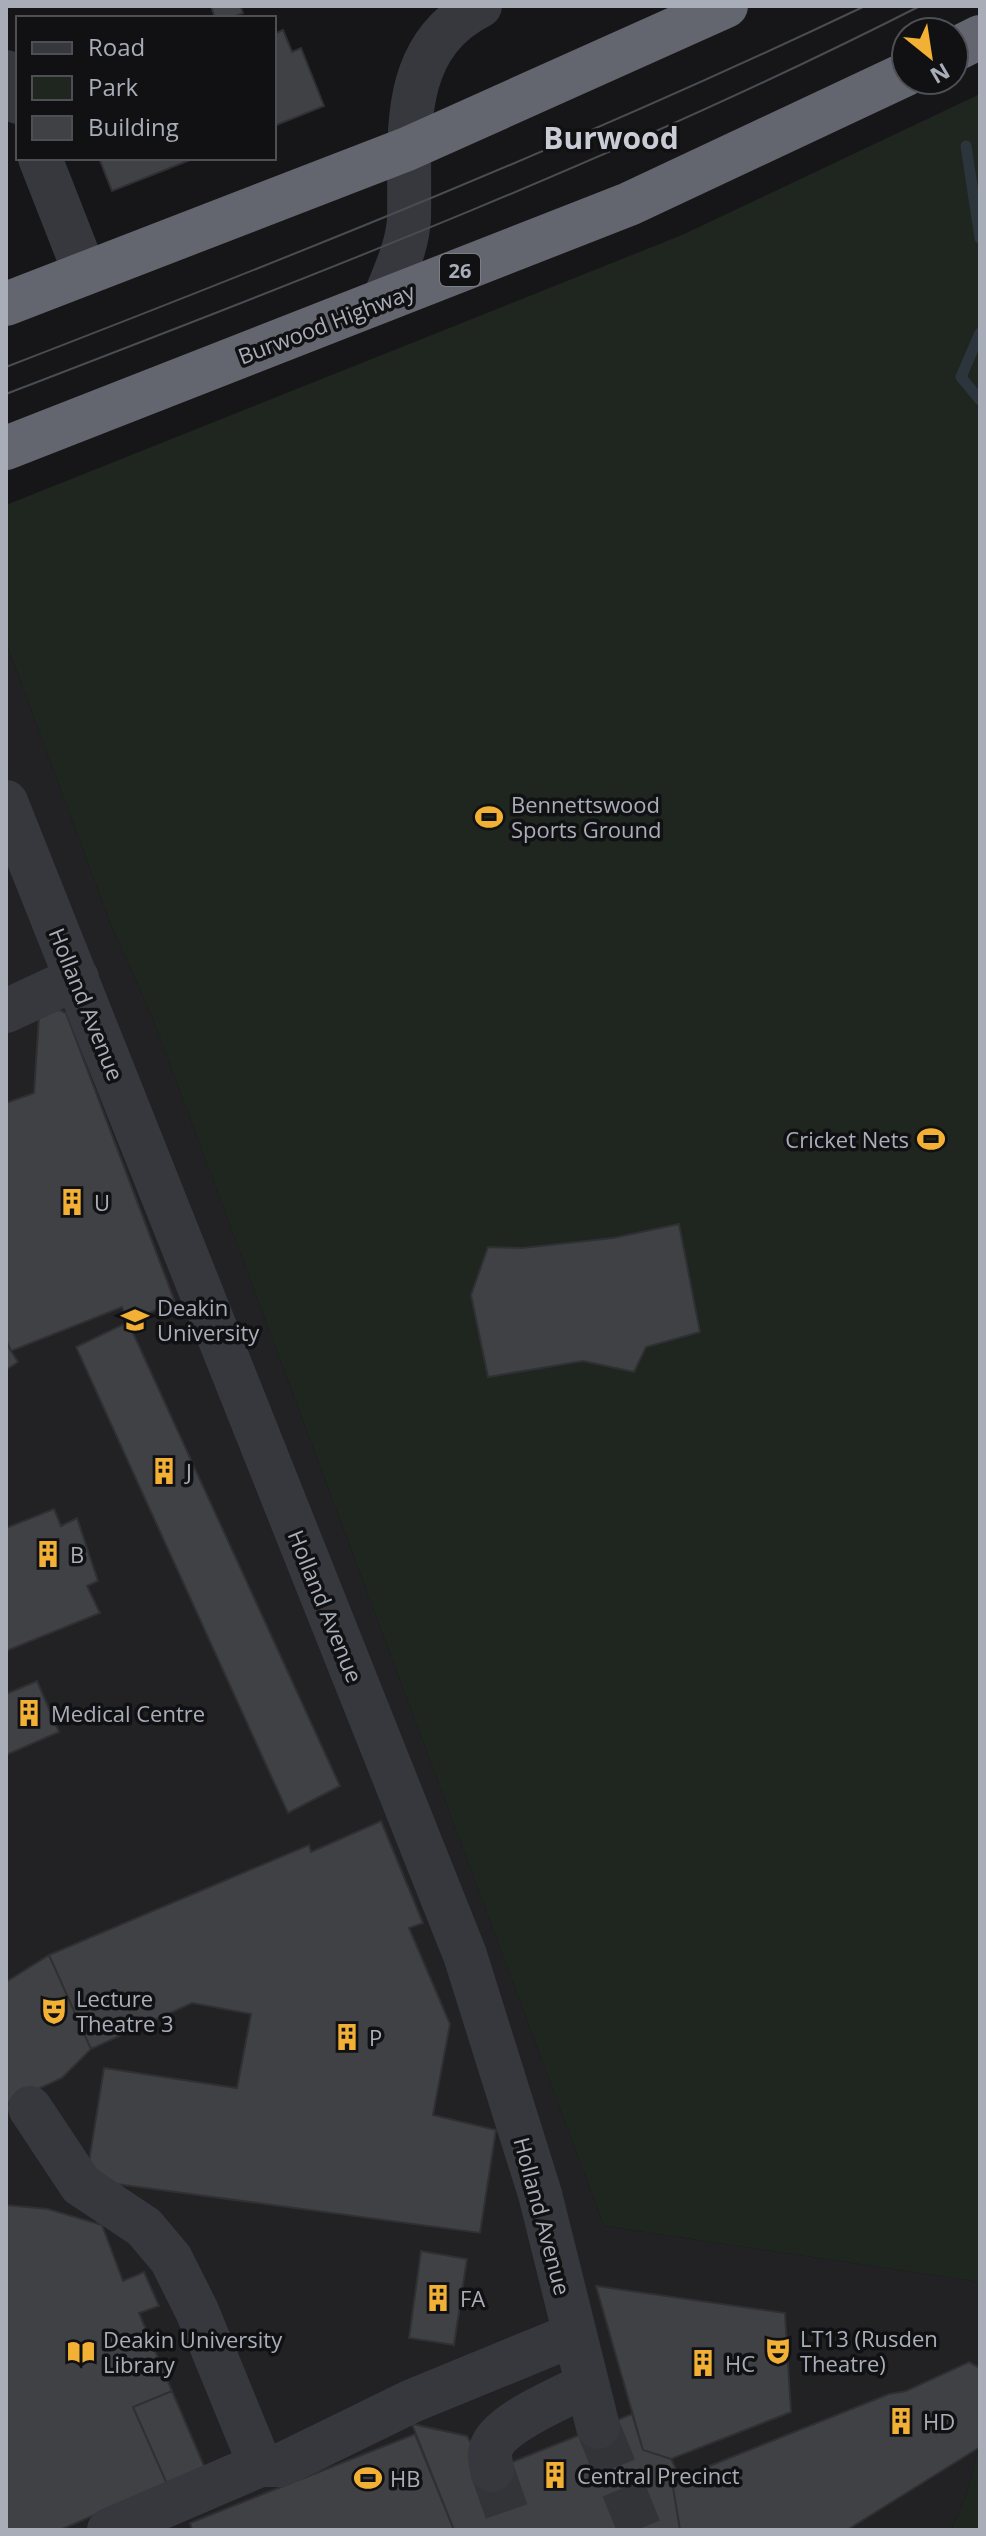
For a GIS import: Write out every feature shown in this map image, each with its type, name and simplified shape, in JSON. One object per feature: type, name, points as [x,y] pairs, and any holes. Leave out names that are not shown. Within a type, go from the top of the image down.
[{"type":"highway","points":[[6,304],[407,149],[726,6]]},
{"type":"highway","name":"Burwood Highway","points":[[6,448],[629,204],[890,82]]},
{"type":"street","points":[[384,300],[409,220],[407,149],[410,110],[427,58],[459,20],[480,6]]},
{"type":"street","points":[[6,72],[16,97]]},
{"type":"street","points":[[41,160],[85,273]]},
{"type":"street","name":"Holland Avenue","points":[[6,802],[465,1955],[540,2194],[598,2427]]},
{"type":"street","points":[[17,1006],[77,978]]},
{"type":"street","points":[[30,2108],[81,2185],[144,2227],[171,2259],[197,2311],[260,2465]]},
{"type":"street","points":[[109,2530],[260,2465],[281,2465],[412,2401],[573,2335]]},
{"type":"street","points":[[492,2470],[489,2454],[493,2442],[508,2427],[586,2385]]},
{"type":"shaded area","name":"Deakin University","points":[[6,642],[111,925],[153,1019],[604,2226],[980,2282],[980,2443],[965,2499],[951,2530],[6,2530]]},
{"type":"green space","points":[[980,94],[980,2282],[604,2226],[153,1019],[111,925],[6,642],[6,505],[682,235]]},
{"type":"green space","points":[[980,2443],[980,2530],[951,2530],[965,2499]]},
{"type":"building","points":[[211,6],[245,6],[241,8],[243,13],[236,16],[214,16]]},
{"type":"building","points":[[283,30],[292,52],[301,48],[324,106],[276,125],[276,33]]},
{"type":"building","points":[[100,160],[190,160],[112,191]]},
{"type":"building","name":"U","points":[[40,1000],[66,1013],[175,1302],[128,1322],[122,1307],[11,1351],[6,1340],[6,1103],[34,1093]]},
{"type":"building","points":[[679,1224],[700,1332],[646,1347],[634,1372],[583,1361],[488,1377],[471,1295],[488,1247],[522,1248],[613,1238]]},
{"type":"building","name":"J","points":[[128,1322],[340,1786],[288,1813],[76,1347]]},
{"type":"building","points":[[6,1343],[18,1362],[6,1370]]},
{"type":"building","name":"B","points":[[54,1509],[61,1526],[77,1518],[98,1581],[87,1586],[100,1613],[6,1651],[6,1528]]},
{"type":"building","name":"Medical Centre","points":[[37,1681],[59,1732],[6,1755],[6,1694]]},
{"type":"building","name":"P","points":[[381,1821],[423,1923],[409,1928],[450,2024],[433,2115],[496,2130],[480,2233],[86,2180],[104,2068],[237,2088],[251,2014],[192,2003],[91,2049],[49,1955],[309,1845],[311,1852]]},
{"type":"building","points":[[49,1955],[91,2049],[62,2078],[6,2104],[6,1982]]},
{"type":"building","name":"Deakin University Library","points":[[6,2205],[48,2209],[102,2225],[123,2281],[144,2272],[159,2306],[139,2313],[172,2391],[133,2407],[167,2484],[60,2530],[6,2530]]},
{"type":"building","name":"FA","points":[[421,2251],[467,2259],[454,2345],[409,2338]]},
{"type":"building","name":"HC","points":[[596,2286],[785,2313],[791,2412],[671,2459],[643,2450]]},
{"type":"building","name":"HD","points":[[969,2362],[980,2368],[980,2447],[847,2530],[680,2530],[672,2481],[889,2394],[906,2391]]},
{"type":"building","points":[[172,2391],[205,2468],[167,2484],[133,2407]]},
{"type":"building","name":"Central Precinct","points":[[632,2414],[643,2450],[671,2459],[677,2471],[679,2477],[672,2481],[680,2530],[454,2530],[412,2424],[467,2436],[487,2472]]},
{"type":"building","name":"HB","points":[[415,2434],[454,2530],[192,2530],[190,2523]]},
{"type":"waterway","points":[[966,146],[980,238]]},
{"type":"waterway","points":[[980,333],[961,377],[980,400]]},
{"type":"tunnel","points":[[598,2427],[640,2530]]},
{"type":"tunnel","points":[[492,2470],[513,2530]]},
{"type":"tram line","points":[[6,367],[439,195],[653,103],[865,6]]},
{"type":"tram line","points":[[6,394],[468,212],[696,113],[920,6]]},
{"type":"place","name":"Bennettswood Sports Ground","points":[[489,817]]},
{"type":"place","name":"Cricket Nets","points":[[931,1139]]},
{"type":"place","name":"U","points":[[72,1202]]},
{"type":"place","name":"Deakin University","points":[[135,1320]]},
{"type":"place","name":"J","points":[[164,1471]]},
{"type":"place","name":"B","points":[[48,1554]]},
{"type":"place","name":"Medical Centre","points":[[29,1713]]},
{"type":"place","name":"Lecture Theatre 3","points":[[54,2011]]},
{"type":"place","name":"P","points":[[347,2037]]},
{"type":"place","name":"FA","points":[[438,2298]]},
{"type":"place","name":"LT13 (Rusden Theatre)","points":[[778,2351]]},
{"type":"place","name":"Deakin University Library","points":[[81,2352]]},
{"type":"place","name":"HC","points":[[703,2363]]},
{"type":"place","name":"HD","points":[[901,2421]]},
{"type":"place","name":"Central Precinct","points":[[555,2475]]},
{"type":"place","name":"HB","points":[[368,2478]]},
{"type":"district","name":"Burwood","points":[[611,137]]}]
